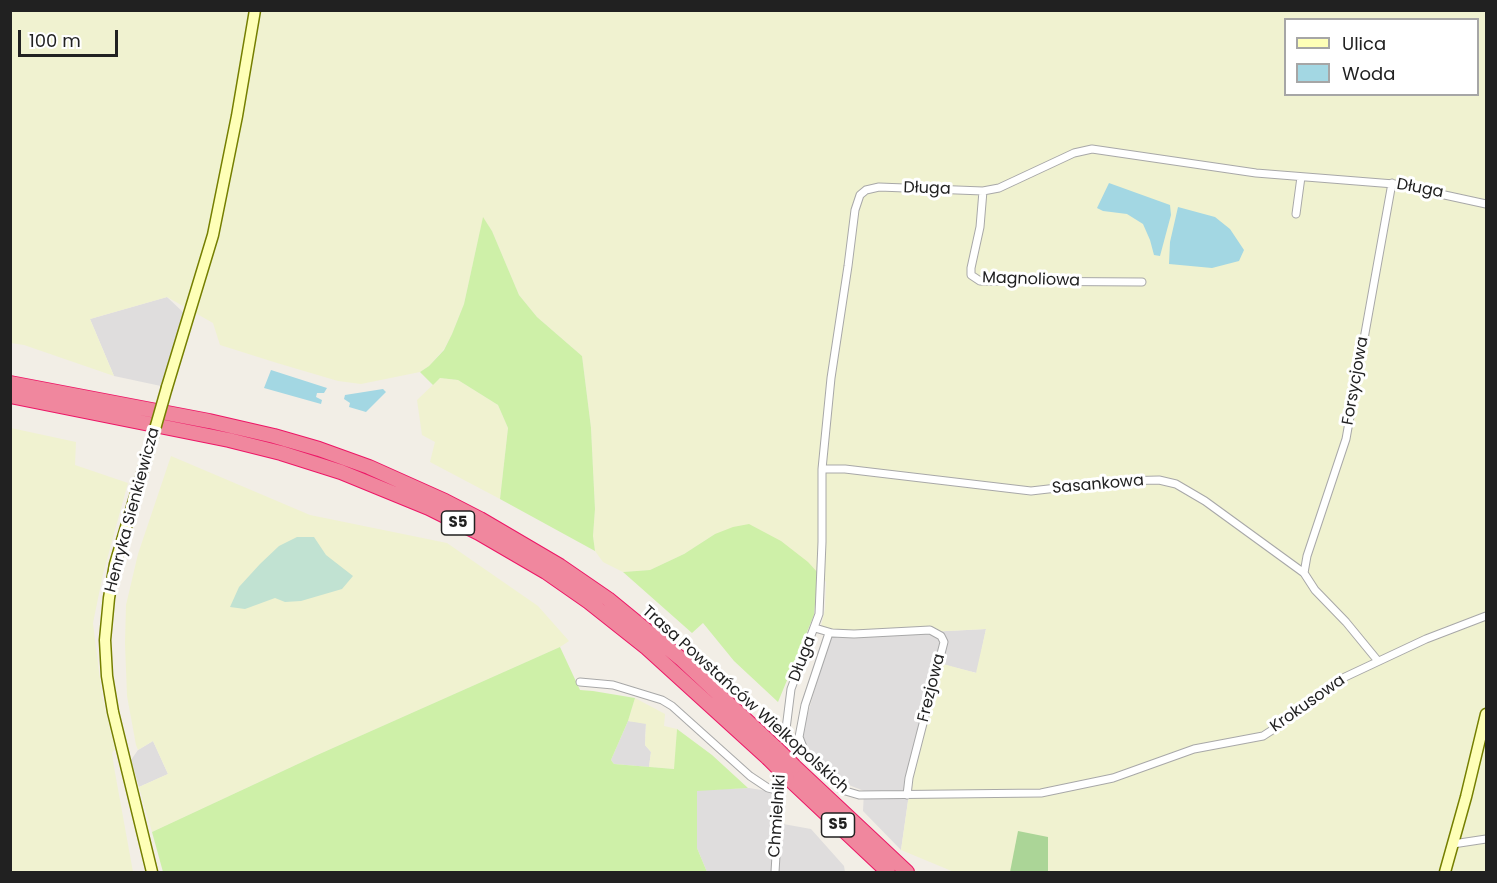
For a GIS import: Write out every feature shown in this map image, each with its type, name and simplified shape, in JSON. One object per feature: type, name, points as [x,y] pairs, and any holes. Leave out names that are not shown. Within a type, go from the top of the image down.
[{"type":"highway","name":"Trasa Powstańców Wielkopolskich","points":[[10,383],[209,421],[319,449],[369,467],[480,519],[560,566],[608,599],[680,658],[791,771],[907,873]]},
{"type":"highway","name":"Trasa Powstańców Wielkopolskich","points":[[10,396],[218,437],[281,453],[341,472],[429,508],[479,533],[546,572],[589,602],[772,753]]},
{"type":"highway","name":"Trasa Powstańców Wielkopolskich","points":[[791,771],[888,873]]},
{"type":"street","name":"Henryka Sienkiewicza","points":[[152,873],[113,712],[107,676],[105,640],[109,598],[115,564],[196,292],[218,209],[255,10]]},
{"type":"street","name":"Długa","points":[[791,689],[819,614],[822,469],[831,378],[855,210],[860,195],[866,190],[879,187],[983,191],[999,188],[1074,153],[1092,149],[1256,173],[1392,183],[1486,204]]},
{"type":"street","points":[[1296,214],[1301,177]]},
{"type":"street","name":"Forsycjowa","points":[[1304,573],[1307,556],[1346,439],[1392,183]]},
{"type":"street","name":"Magnoliowa","points":[[983,191],[980,227],[971,267],[971,275],[980,281],[1142,282]]},
{"type":"street","name":"Sasankowa","points":[[822,469],[845,469],[1031,491],[1117,481],[1168,482],[1199,497],[1304,573],[1315,590],[1347,622],[1378,661]]},
{"type":"street","name":"Krokusowa","points":[[829,633],[806,705],[799,737],[806,755],[842,790],[859,795],[907,795],[1053,791],[1113,778],[1194,749],[1263,735],[1345,677],[1456,626],[1486,616]]},
{"type":"street","name":"Frezjowa","points":[[814,628],[829,633],[854,634],[930,630],[940,636],[944,642],[909,778],[907,795]]},
{"type":"street","points":[[580,682],[613,685],[662,700],[672,706],[750,776],[768,788],[780,791]]},
{"type":"street","name":"Chmielniki","points":[[775,873],[784,745],[791,689]]},
{"type":"street","points":[[1445,873],[1486,714]]},
{"type":"street","points":[[1454,844],[1486,840]]},
{"type":"shaded area","points":[[167,297],[185,314],[161,386],[114,376],[90,319]]},
{"type":"shaded area","points":[[986,629],[977,673],[936,663],[909,794],[901,850],[863,811],[864,791],[839,781],[802,747],[803,730],[830,637]]},
{"type":"shaded area","points":[[628,721],[646,723],[645,745],[651,752],[649,767],[614,764],[611,760]]},
{"type":"shaded area","points":[[153,741],[168,774],[139,787],[131,760],[138,750]]},
{"type":"shaded area","points":[[749,788],[774,792],[772,822],[811,829],[844,866],[845,872],[707,872],[697,848],[697,790]]},
{"type":"green space","points":[[10,11],[1486,11],[1486,872],[954,872],[901,850],[909,794],[905,787],[906,775],[936,662],[976,673],[986,629],[830,637],[821,626],[825,609],[826,582],[818,573],[715,534],[684,554],[650,570],[623,572],[603,562],[595,551],[593,536],[595,509],[591,428],[582,356],[537,317],[519,295],[492,231],[483,218],[464,304],[452,334],[444,349],[429,366],[420,372],[361,384],[338,381],[277,363],[220,345],[213,323],[167,297],[90,319],[114,376],[24,345],[11,343]]},
{"type":"green space","points":[[483,217],[492,231],[519,295],[537,317],[582,356],[591,428],[595,551],[500,499],[508,428],[498,405],[458,380],[440,378],[433,385],[420,372],[444,350],[452,334],[464,304]]},
{"type":"green space","points":[[440,378],[458,380],[498,405],[508,428],[500,499],[430,462],[435,442],[422,435],[417,400]]},
{"type":"green space","points":[[11,428],[76,442],[75,465],[128,483],[103,574],[93,623],[102,696],[115,749],[112,753],[114,767],[133,872],[11,872]]},
{"type":"green space","points":[[171,456],[310,515],[447,543],[538,606],[569,641],[152,832],[139,787],[168,774],[153,741],[138,750],[136,745],[127,696],[126,605],[138,554]]},
{"type":"green space","points":[[749,524],[781,541],[818,573],[814,615],[778,702],[734,661],[703,623],[692,633],[623,572],[650,570],[684,554],[715,534]]},
{"type":"green space","points":[[297,537],[314,537],[326,555],[353,576],[342,589],[301,601],[285,602],[275,598],[245,609],[230,607],[239,587],[260,564],[279,546]]},
{"type":"green space","points":[[560,647],[580,690],[635,698],[611,760],[614,764],[674,769],[677,729],[712,755],[748,788],[697,791],[697,848],[707,872],[163,872],[152,832],[315,756]]},
{"type":"green space","points":[[635,698],[665,714],[664,726],[677,729],[675,769],[649,767],[651,752],[645,745],[646,724],[628,721]]},
{"type":"green space","points":[[1018,831],[1048,837],[1048,872],[1010,872]]},
{"type":"water","points":[[1109,183],[1170,205],[1171,215],[1160,256],[1154,255],[1143,224],[1127,214],[1097,208]]},
{"type":"water","points":[[1178,207],[1215,217],[1230,229],[1244,250],[1239,261],[1212,268],[1169,264],[1170,242]]},
{"type":"water","points":[[271,370],[327,388],[324,393],[317,393],[316,397],[322,400],[321,404],[264,388]]},
{"type":"water","points":[[383,389],[386,392],[366,412],[349,407],[350,403],[344,399],[345,395]]}]
